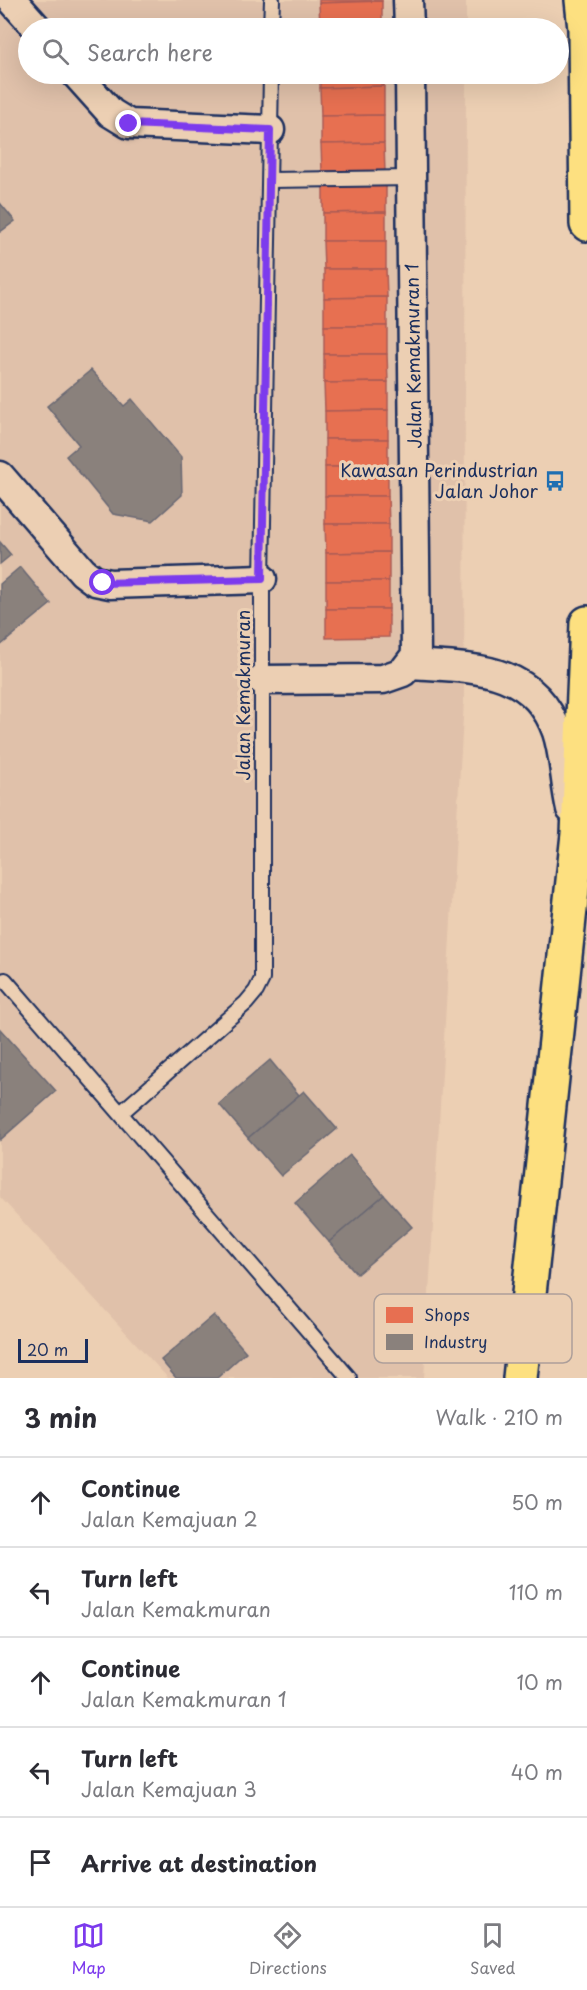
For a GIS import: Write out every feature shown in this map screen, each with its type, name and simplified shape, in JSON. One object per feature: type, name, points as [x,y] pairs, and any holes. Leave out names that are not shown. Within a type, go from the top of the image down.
[{"type":"highway","points":[[582,0],[585,29],[587,224]]},
{"type":"highway","points":[[529,1294],[578,834],[587,622]]},
{"type":"highway","points":[[548,1294],[587,928]]},
{"type":"highway","points":[[520,1378],[522,1363]]},
{"type":"highway","points":[[539,1378],[541,1363]]},
{"type":"street","points":[[12,0],[28,18]]},
{"type":"street","points":[[408,0],[409,18]]},
{"type":"street","points":[[85,84],[111,113],[129,124],[270,130]]},
{"type":"street","name":"Jalan Kemakmuran 1","points":[[410,84],[417,644],[411,664]]},
{"type":"street","points":[[0,476],[83,572],[95,581],[110,584],[262,579]]},
{"type":"street","points":[[262,680],[382,679],[403,672],[411,664],[476,669],[503,674],[533,695],[545,707],[558,734],[568,796],[578,834]]},
{"type":"lane","points":[[271,18],[272,0]]},
{"type":"lane","points":[[271,84],[270,180],[412,178]]},
{"type":"lane","name":"Jalan Kemakmuran","points":[[122,1112],[246,1002],[256,991],[262,979],[262,579],[270,180]]},
{"type":"lane","points":[[5,980],[122,1112],[350,1378]]},
{"type":"shaded area","name":"Kawasan Perindustrian Jalan Johor","points":[[0,0],[466,0],[466,18],[18,18],[18,84],[466,84],[464,700],[429,1294],[374,1294],[374,1363],[425,1363],[424,1378],[168,1378],[0,1197]]},
{"type":"building: Shops","points":[[319,0],[382,0],[382,1],[319,3]]},
{"type":"building: Shops","points":[[382,1],[382,18],[320,18],[319,3]]},
{"type":"building: Shops","points":[[320,84],[384,84],[384,86],[320,88]]},
{"type":"building: Shops","points":[[384,86],[384,115],[321,116],[320,88]]},
{"type":"building: Shops","points":[[384,115],[384,143],[321,144],[321,116]]},
{"type":"building: Shops","points":[[384,143],[385,172],[322,172],[321,144]]},
{"type":"building: Shops","points":[[323,184],[386,184],[386,212],[323,213]]},
{"type":"building: Shops","points":[[386,212],[386,241],[323,241],[323,213]]},
{"type":"building: Shops","points":[[323,241],[386,241],[386,269],[324,269]]},
{"type":"building: Shops","points":[[324,269],[386,269],[387,297],[324,298]]},
{"type":"building: Shops","points":[[387,297],[387,326],[324,326],[324,298]]},
{"type":"building: Shops","points":[[324,326],[387,326],[387,354],[324,354]]},
{"type":"building: Shops","points":[[324,354],[387,354],[388,382],[324,383]]},
{"type":"building: Shops","points":[[388,382],[388,410],[325,411],[324,383]]},
{"type":"building: Shops","points":[[388,410],[388,439],[325,439],[325,411]]},
{"type":"building: Shops","points":[[325,439],[388,439],[388,467],[325,467]]},
{"type":"building: Shops","points":[[325,467],[388,467],[388,496],[325,496]]},
{"type":"building: Shops","points":[[325,496],[388,496],[389,524],[325,524]]},
{"type":"building: Shops","points":[[325,524],[389,524],[389,552],[326,553]]},
{"type":"building: Shops","points":[[389,552],[389,581],[326,581],[326,553]]},
{"type":"building: Shops","points":[[326,581],[389,581],[389,609],[326,609]]},
{"type":"building: Shops","points":[[326,609],[389,609],[389,637],[326,638]]},
{"type":"building: Industry","points":[[0,203],[15,221],[0,232]]},
{"type":"building: Industry","points":[[91,370],[124,406],[132,399],[181,457],[182,495],[153,521],[113,514],[66,456],[79,445],[47,406]]},
{"type":"building: Industry","points":[[0,542],[11,555],[0,564]]},
{"type":"building: Industry","points":[[20,567],[51,604],[0,646],[0,584]]},
{"type":"building: Industry","points":[[0,1029],[56,1091],[0,1140]]},
{"type":"building: Industry","points":[[270,1060],[299,1095],[248,1138],[219,1104]]},
{"type":"building: Industry","points":[[304,1091],[337,1129],[281,1176],[248,1138]]},
{"type":"building: Industry","points":[[350,1155],[384,1195],[329,1242],[295,1203]]},
{"type":"building: Industry","points":[[384,1195],[412,1227],[357,1274],[329,1242]]},
{"type":"building: Industry","points":[[214,1315],[246,1352],[217,1378],[176,1378],[161,1360]]},
{"type":"place","name":"Kawasan Perindustrian Jalan Johor","points":[[555,481]]},
{"type":"route","points":[[103,583],[262,579],[270,130],[129,124]]}]
